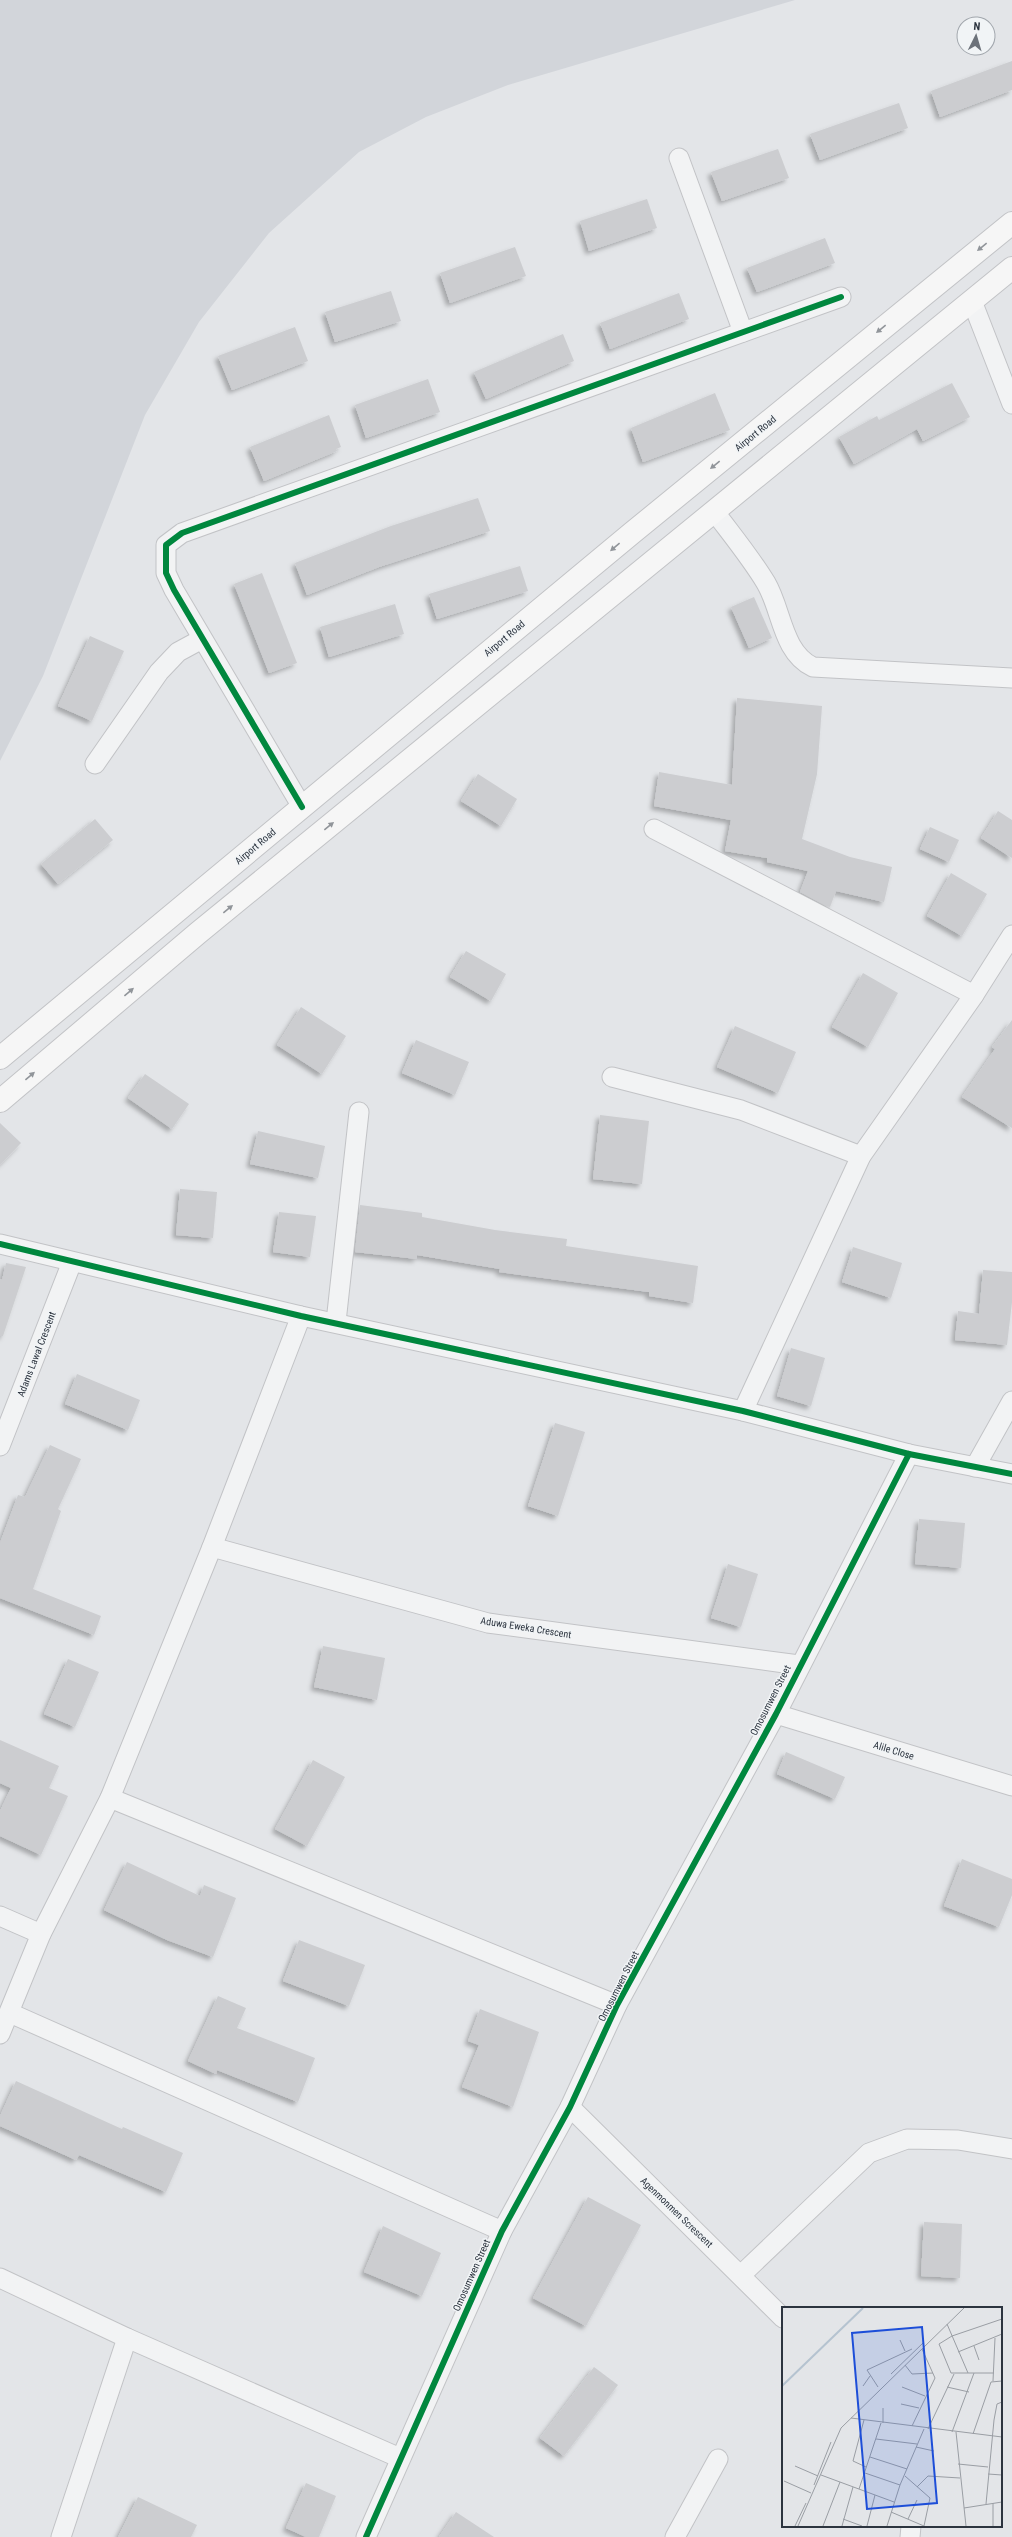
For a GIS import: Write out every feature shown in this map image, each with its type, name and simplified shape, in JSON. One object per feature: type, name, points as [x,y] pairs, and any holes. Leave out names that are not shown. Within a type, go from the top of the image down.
[{"type":"main road","name":"Airport Road","points":[[0,1058],[632,533],[1012,223]]},
{"type":"main road","points":[[0,1101],[198,933],[1012,268]]},
{"type":"main road","points":[[180,908],[198,933]]},
{"type":"street","points":[[679,158],[743,332]]},
{"type":"street","points":[[302,807],[202,639],[166,573],[166,546],[182,533],[841,297]]},
{"type":"street","points":[[972,300],[1012,404]]},
{"type":"street","points":[[714,511],[767,584],[793,650],[801,661],[813,667],[1012,678]]},
{"type":"street","points":[[95,764],[159,672],[178,652],[202,639]]},
{"type":"street","points":[[654,829],[974,995]]},
{"type":"street","points":[[743,1410],[861,1156],[974,995],[1012,936]]},
{"type":"street","points":[[612,1077],[741,1110],[861,1156]]},
{"type":"street","points":[[336,1322],[359,1112]]},
{"type":"street","points":[[0,1244],[301,1316],[336,1322],[743,1410],[909,1454],[1012,1474]]},
{"type":"street","name":"Adams Lawal Crescent","points":[[0,1446],[72,1262]]},
{"type":"street","points":[[0,2034],[10,2013],[40,1934],[110,1798],[212,1547],[301,1316]]},
{"type":"street","points":[[975,1466],[1012,1401]]},
{"type":"street","name":"Omosumwen Street","points":[[366,2537],[502,2231],[570,2108],[617,2005],[776,1714],[799,1665],[909,1454]]},
{"type":"street","name":"Aduwa Eweka Crescent","points":[[212,1547],[488,1623],[799,1665]]},
{"type":"street","name":"Alile Close","points":[[776,1714],[1012,1786]]},
{"type":"street","points":[[110,1798],[617,2005]]},
{"type":"street","points":[[0,1916],[40,1934]]},
{"type":"street","points":[[10,2013],[502,2231]]},
{"type":"street","name":"Agenmonmen Screscent","points":[[570,2108],[782,2317]]},
{"type":"street","points":[[741,2275],[869,2153],[907,2139],[958,2140],[1012,2149]]},
{"type":"street","points":[[0,2278],[127,2338],[400,2458]]},
{"type":"street","points":[[60,2537],[127,2338]]},
{"type":"street","points":[[675,2537],[718,2459]]},
{"type":"shaded area","points":[[0,0],[795,0],[508,85],[426,117],[359,152],[269,233],[199,322],[145,415],[43,676],[0,761]]},
{"type":"building","points":[[1012,61],[1012,90],[940,117],[931,91]]},
{"type":"building","points":[[899,103],[908,128],[820,160],[810,134]]},
{"type":"building","points":[[778,149],[789,178],[722,201],[711,172]]},
{"type":"building","points":[[647,199],[657,228],[589,251],[580,221]]},
{"type":"building","points":[[825,238],[835,263],[757,292],[747,268]]},
{"type":"building","points":[[515,247],[526,276],[450,303],[440,273]]},
{"type":"building","points":[[391,291],[401,321],[335,342],[325,312]]},
{"type":"building","points":[[679,293],[689,319],[610,349],[600,323]]},
{"type":"building","points":[[295,327],[308,361],[232,390],[218,356]]},
{"type":"building","points":[[563,334],[574,361],[486,399],[474,372]]},
{"type":"building","points":[[428,379],[440,412],[366,438],[355,405]]},
{"type":"building","points":[[952,383],[970,417],[923,441],[917,429],[854,464],[839,437],[877,416],[879,420]]},
{"type":"building","points":[[715,393],[730,430],[643,462],[631,428]]},
{"type":"building","points":[[329,415],[341,447],[336,449],[337,451],[264,481],[250,447]]},
{"type":"building","points":[[478,498],[490,531],[379,567],[307,595],[295,563],[391,526]]},
{"type":"building","points":[[520,566],[528,591],[437,619],[429,594]]},
{"type":"building","points":[[262,573],[297,663],[269,673],[234,584]]},
{"type":"building","points":[[754,597],[772,638],[749,648],[731,607]]},
{"type":"building","points":[[395,604],[404,634],[329,657],[320,627]]},
{"type":"building","points":[[90,636],[124,651],[92,721],[58,706]]},
{"type":"building","points":[[737,698],[822,706],[817,774],[802,839],[850,857],[892,867],[884,902],[836,891],[830,907],[826,906],[800,892],[808,871],[767,862],[767,858],[725,851],[731,820],[654,806],[659,772],[732,785]]},
{"type":"building","points":[[478,774],[517,799],[501,826],[461,801]]},
{"type":"building","points":[[998,811],[1012,820],[1012,858],[981,838]]},
{"type":"building","points":[[95,819],[113,840],[58,884],[41,864]]},
{"type":"building","points":[[930,827],[959,840],[949,862],[920,849]]},
{"type":"building","points":[[951,873],[987,894],[962,936],[927,916]]},
{"type":"building","points":[[466,951],[506,974],[491,1001],[450,977]]},
{"type":"building","points":[[863,973],[898,993],[868,1047],[832,1027]]},
{"type":"building","points":[[301,1007],[346,1036],[322,1074],[277,1045]]},
{"type":"building","points":[[1012,1020],[1012,1128],[962,1097],[995,1049],[992,1047]]},
{"type":"building","points":[[735,1026],[796,1052],[778,1093],[717,1067]]},
{"type":"building","points":[[416,1040],[469,1062],[455,1095],[402,1073]]},
{"type":"building","points":[[145,1074],[189,1104],[172,1129],[128,1098]]},
{"type":"building","points":[[600,1115],[649,1121],[642,1184],[593,1179]]},
{"type":"building","points":[[0,1123],[21,1143],[0,1165]]},
{"type":"building","points":[[258,1131],[325,1146],[318,1178],[250,1164]]},
{"type":"building","points":[[180,1189],[217,1192],[213,1238],[176,1235]]},
{"type":"building","points":[[360,1205],[422,1213],[422,1217],[495,1230],[567,1239],[566,1246],[698,1266],[693,1303],[649,1296],[649,1292],[499,1272],[500,1269],[417,1255],[417,1259],[355,1252]]},
{"type":"building","points":[[279,1212],[316,1216],[310,1257],[273,1252]]},
{"type":"building","points":[[853,1247],[902,1263],[891,1298],[842,1282]]},
{"type":"building","points":[[6,1263],[26,1267],[3,1336],[0,1336],[0,1279],[2,1280]]},
{"type":"building","points":[[983,1270],[1012,1272],[1012,1302],[1007,1345],[955,1340],[958,1311],[979,1314]]},
{"type":"building","points":[[791,1348],[825,1358],[811,1406],[777,1396]]},
{"type":"building","points":[[77,1374],[140,1400],[128,1430],[65,1404]]},
{"type":"building","points":[[555,1423],[585,1432],[558,1516],[528,1506]]},
{"type":"building","points":[[50,1445],[81,1459],[58,1509],[61,1511],[33,1589],[101,1616],[94,1635],[0,1598],[0,1543],[18,1495],[25,1497]]},
{"type":"building","points":[[919,1519],[965,1523],[961,1568],[915,1564]]},
{"type":"building","points":[[728,1564],[758,1574],[741,1627],[711,1618]]},
{"type":"building","points":[[323,1646],[385,1658],[377,1700],[314,1687]]},
{"type":"building","points":[[68,1659],[99,1672],[75,1727],[44,1714]]},
{"type":"building","points":[[0,1740],[59,1766],[49,1788],[68,1796],[41,1855],[0,1836],[0,1811],[11,1788],[0,1783]]},
{"type":"building","points":[[786,1752],[845,1777],[835,1799],[777,1774]]},
{"type":"building","points":[[313,1760],[345,1777],[307,1846],[275,1829]]},
{"type":"building","points":[[962,1859],[1012,1879],[1012,1895],[999,1927],[944,1906]]},
{"type":"building","points":[[127,1862],[200,1896],[204,1885],[236,1898],[213,1957],[167,1940],[104,1910]]},
{"type":"building","points":[[299,1940],[365,1965],[349,2006],[283,1981]]},
{"type":"building","points":[[218,1996],[246,2008],[237,2028],[315,2058],[298,2102],[217,2070],[216,2074],[188,2061]]},
{"type":"building","points":[[480,2009],[539,2032],[513,2107],[462,2087],[479,2045],[468,2041]]},
{"type":"building","points":[[16,2081],[122,2129],[123,2127],[183,2153],[166,2192],[79,2155],[76,2160],[0,2126],[0,2116]]},
{"type":"building","points":[[588,2197],[641,2225],[586,2326],[533,2298]]},
{"type":"building","points":[[924,2222],[962,2224],[960,2278],[921,2276]]},
{"type":"building","points":[[383,2226],[441,2253],[422,2296],[364,2272]]},
{"type":"building","points":[[594,2367],[618,2385],[564,2456],[540,2438]]},
{"type":"building","points":[[306,2483],[336,2496],[319,2537],[306,2537],[286,2528]]},
{"type":"building","points":[[138,2497],[197,2525],[191,2537],[118,2537]]},
{"type":"building","points":[[456,2512],[494,2537],[439,2537]]},
{"type":"cycle path","points":[[302,807],[174,590],[166,573],[166,545],[182,533],[841,297]]},
{"type":"cycle path","points":[[0,1244],[301,1316],[743,1411],[909,1454],[1012,1474]]},
{"type":"cycle path","points":[[366,2537],[502,2231],[570,2107],[617,2005],[776,1714],[909,1454]]}]
